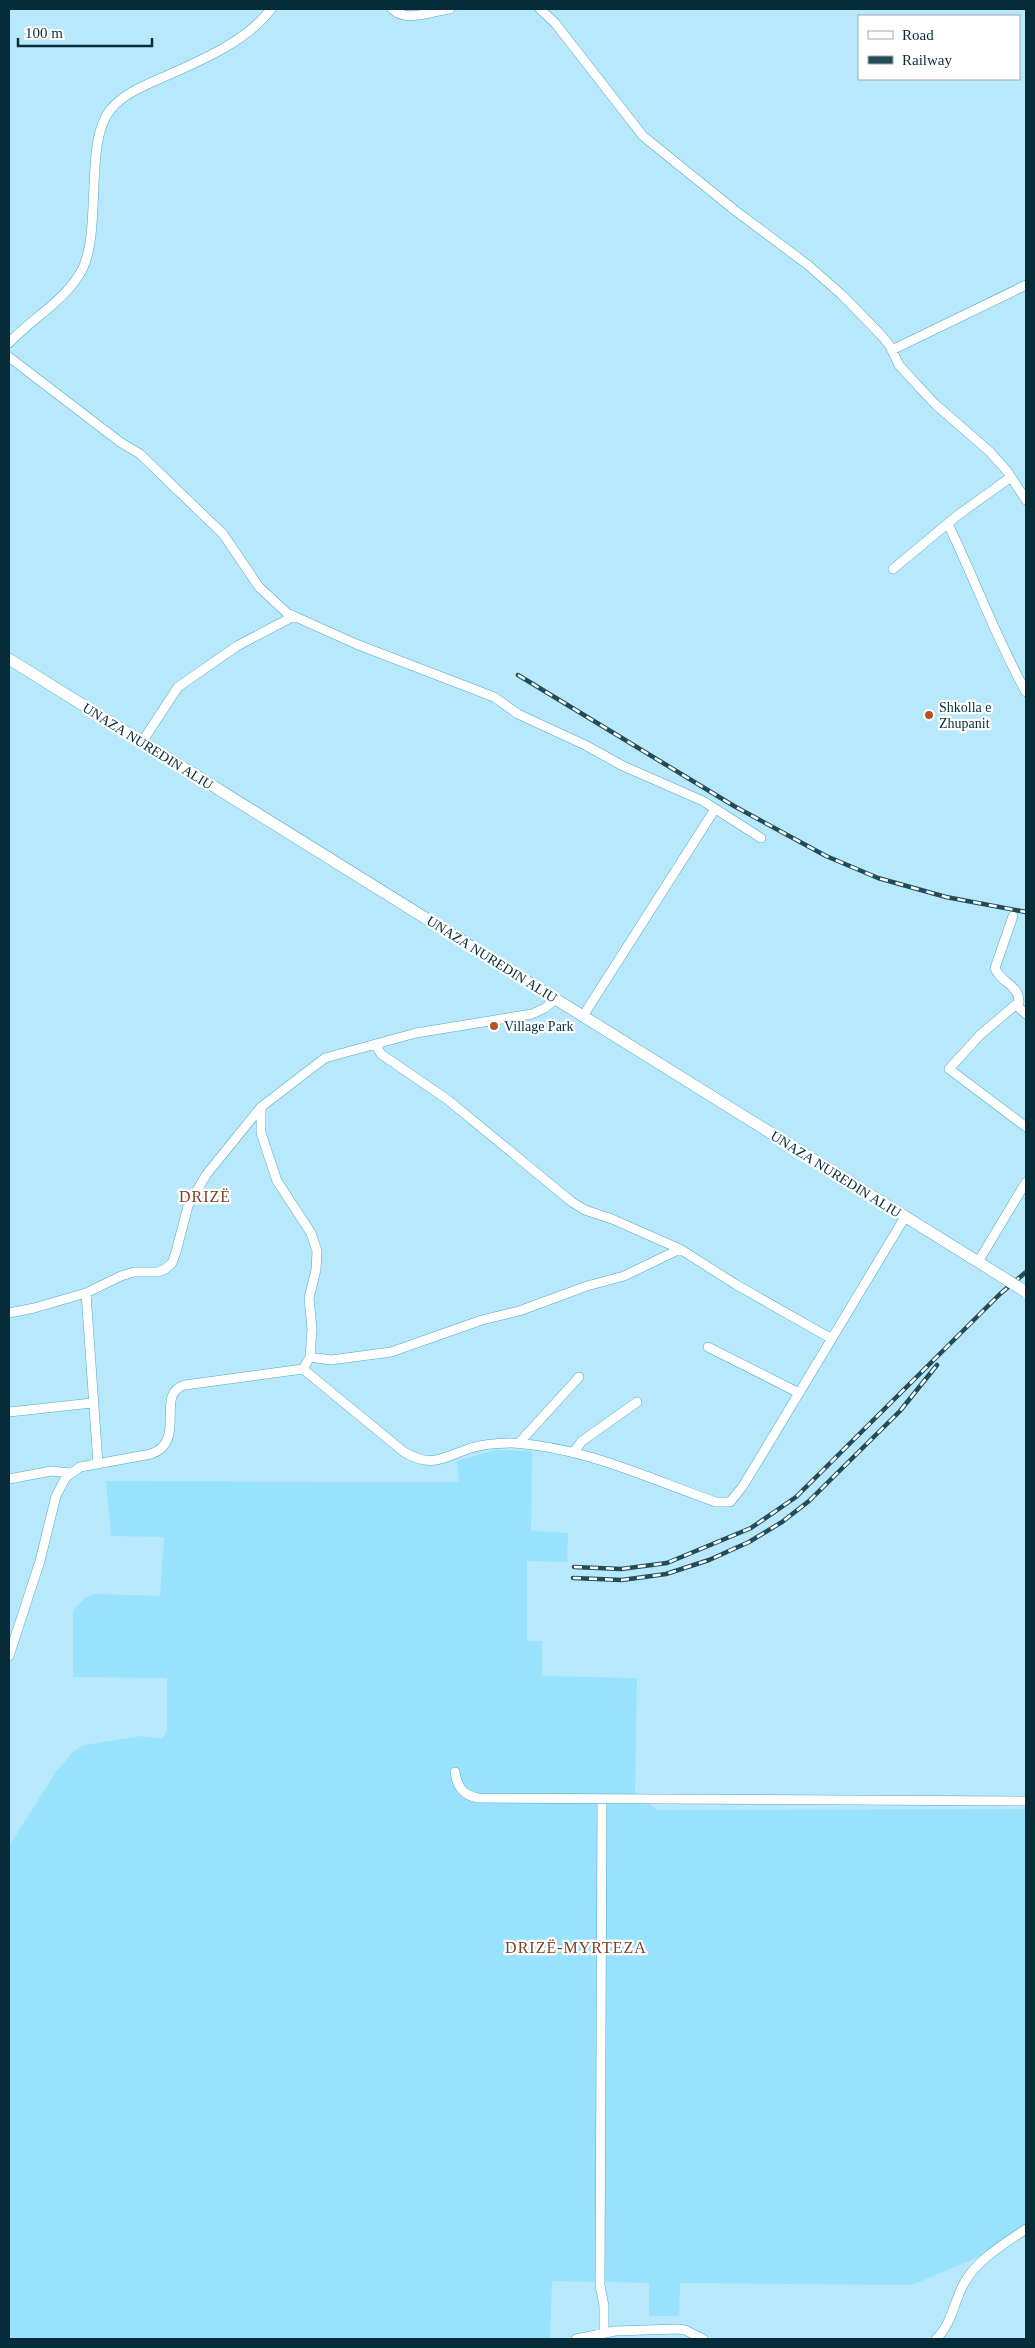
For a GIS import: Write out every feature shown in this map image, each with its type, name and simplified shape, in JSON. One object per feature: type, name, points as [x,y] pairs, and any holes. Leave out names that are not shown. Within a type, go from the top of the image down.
[{"type":"main road","name":"UNAZA NUREDIN ALIU","points":[[9,659],[1026,1292]]},
{"type":"street","points":[[9,343],[64,293],[82,269],[91,241],[94,183],[102,128],[112,108],[150,83],[217,51],[257,23],[271,9]]},
{"type":"street","points":[[392,9],[402,15],[410,16],[450,9]]},
{"type":"street","points":[[540,9],[555,23],[643,136],[737,212],[808,265],[842,296],[882,336],[892,350],[899,365],[935,404],[990,452],[1011,476],[1026,500]]},
{"type":"street","points":[[892,350],[1026,286]]},
{"type":"street","points":[[9,356],[120,442],[140,454],[223,534],[259,587],[282,609],[356,644],[494,697],[518,714],[585,744],[623,766],[690,794],[761,838]]},
{"type":"street","points":[[893,569],[1011,476]]},
{"type":"street","points":[[948,524],[977,585],[1000,643],[1026,692]]},
{"type":"street","points":[[142,742],[178,686],[237,646],[294,616]]},
{"type":"street","points":[[583,1016],[715,810]]},
{"type":"street","points":[[1013,916],[995,968],[996,973],[1018,992],[1018,1002],[1016,1006],[992,1024],[949,1069],[1026,1127]]},
{"type":"street","points":[[9,1313],[34,1308],[86,1292],[134,1272],[158,1272],[172,1262],[188,1206],[197,1188],[261,1107],[325,1058],[451,1026],[532,1014],[545,1008],[556,999]]},
{"type":"street","points":[[1016,1006],[1026,1014]]},
{"type":"street","points":[[375,1044],[381,1054],[448,1100],[572,1202],[586,1210],[612,1219],[680,1249],[735,1284],[832,1339]]},
{"type":"street","points":[[261,1107],[261,1133],[277,1181],[311,1233],[317,1251],[316,1270],[309,1298],[312,1329],[310,1357],[302,1369]]},
{"type":"street","points":[[978,1262],[1026,1182]]},
{"type":"street","points":[[9,1656],[40,1562],[56,1496],[70,1473],[80,1467],[151,1454],[161,1449],[167,1442],[170,1432],[171,1399],[175,1390],[180,1386],[302,1369],[404,1452],[418,1460],[432,1462],[486,1445],[518,1444],[573,1452],[611,1463],[727,1504],[733,1500],[743,1486],[905,1217]]},
{"type":"street","points":[[310,1357],[331,1360],[391,1352],[482,1320],[519,1311],[587,1286],[624,1276],[680,1249]]},
{"type":"street","points":[[86,1292],[92,1403],[98,1464]]},
{"type":"street","points":[[708,1346],[798,1393]]},
{"type":"street","points":[[518,1444],[579,1377]]},
{"type":"street","points":[[573,1452],[582,1441],[637,1402]]},
{"type":"street","points":[[9,1412],[92,1403]]},
{"type":"street","points":[[9,1479],[51,1471],[70,1473]]},
{"type":"street","points":[[455,1772],[458,1787],[470,1797],[478,1798],[1022,1801]]},
{"type":"street","points":[[602,1799],[600,2285],[604,2306],[604,2332]]},
{"type":"street","points":[[936,2339],[947,2325],[964,2284],[972,2271],[991,2254],[1026,2229]]},
{"type":"street","points":[[576,2339],[604,2332],[684,2330],[703,2339]]},
{"type":"shaded area","points":[[496,1450],[532,1451],[531,1531],[568,1533],[567,1562],[527,1561],[527,1641],[542,1641],[542,1676],[637,1678],[635,1792],[657,1810],[1026,1809],[1026,2225],[985,2254],[912,2285],[680,2283],[679,2316],[649,2316],[649,2283],[552,2281],[550,2339],[9,2339],[9,1846],[56,1772],[74,1751],[85,1745],[141,1736],[162,1739],[167,1731],[167,1678],[73,1677],[73,1611],[85,1598],[95,1594],[160,1596],[164,1537],[111,1536],[106,1481],[459,1482],[457,1461]]},
{"type":"railway","points":[[518,675],[734,806],[826,856],[878,878],[946,897],[1026,912]]},
{"type":"railway","points":[[574,1567],[621,1569],[667,1563],[751,1528],[796,1497],[1000,1294],[1026,1272]]},
{"type":"railway","points":[[573,1578],[622,1580],[666,1574],[709,1560],[749,1542],[782,1522],[809,1501],[900,1411],[937,1365]]},
{"type":"place","name":"Shkolla e Zhupanit","points":[[929,715]]},
{"type":"place","name":"Village Park","points":[[494,1026]]},
{"type":"district","name":"DRIZË","points":[[205,1196]]},
{"type":"district","name":"DRIZË-MYRTEZA","points":[[576,1947]]}]
